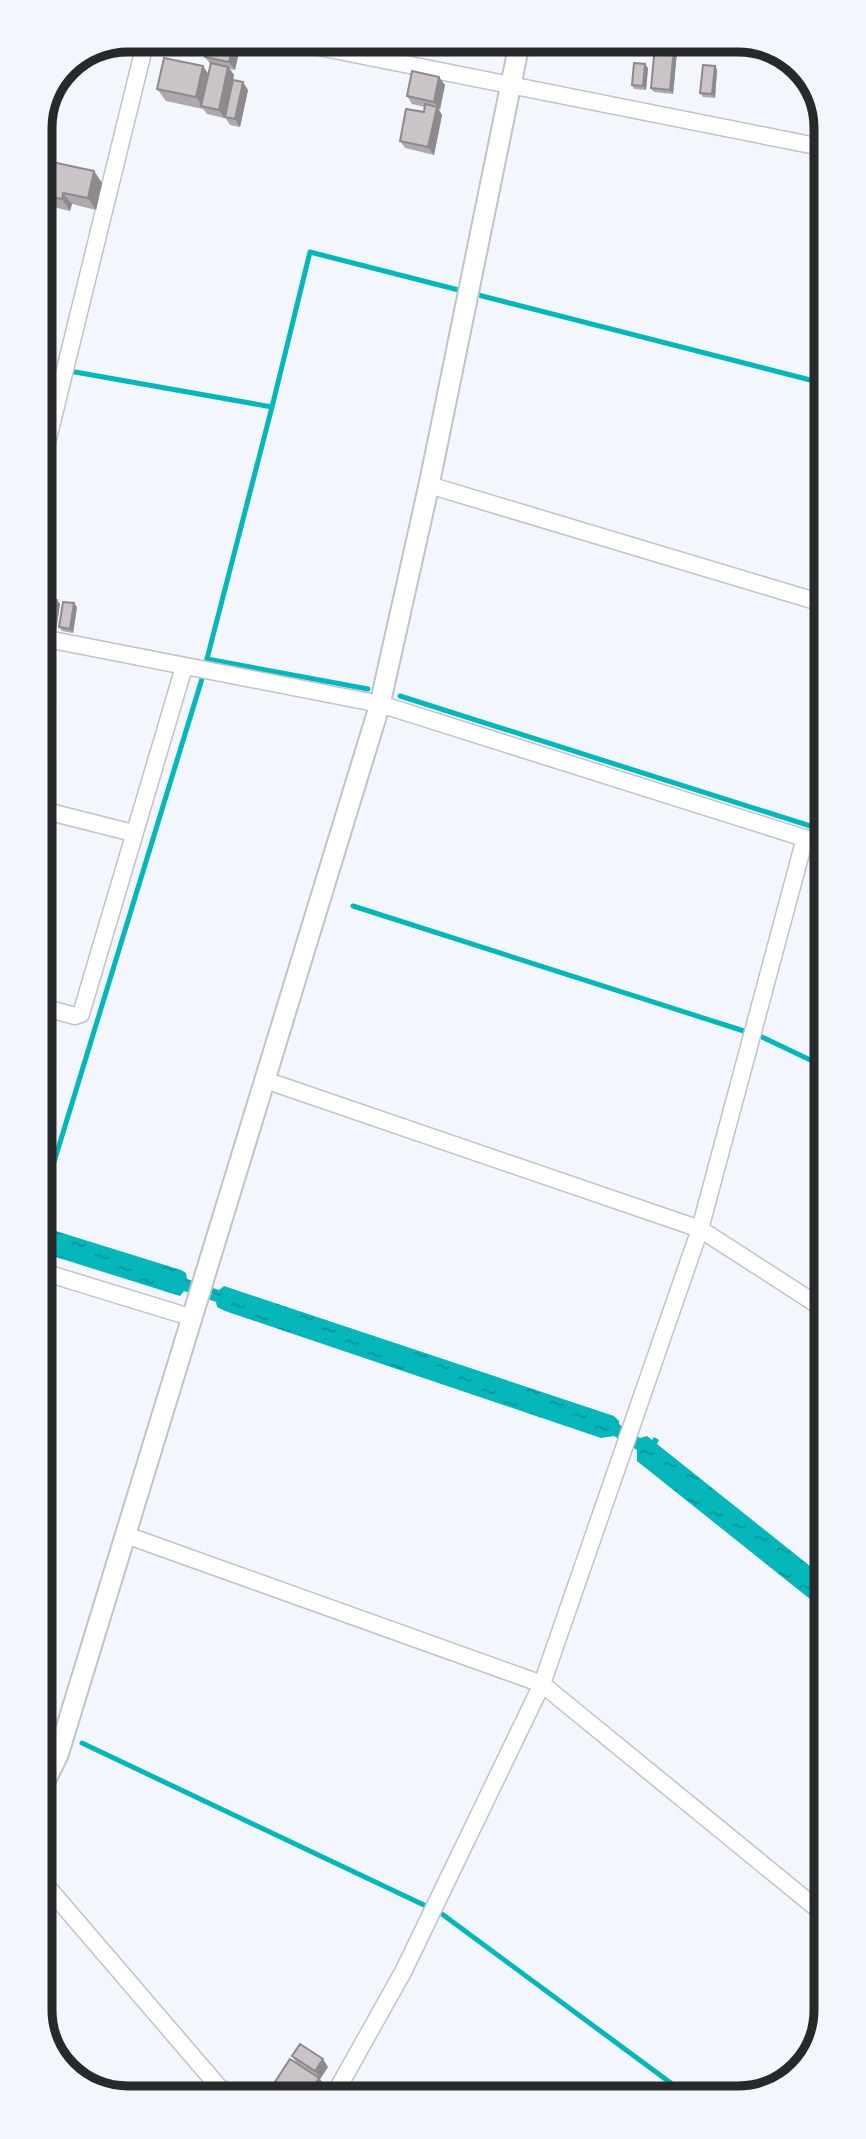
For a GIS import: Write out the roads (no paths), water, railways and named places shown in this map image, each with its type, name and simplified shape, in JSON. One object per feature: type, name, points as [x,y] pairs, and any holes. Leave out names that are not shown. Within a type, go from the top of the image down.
[{"type":"street","points":[[53,418],[143,53]]},
{"type":"street","points":[[348,53],[814,146]]},
{"type":"street","points":[[53,1765],[126,1535],[188,1310],[207,1275],[380,704],[429,485],[518,53]]},
{"type":"street","points":[[429,485],[814,601]]},
{"type":"street","points":[[53,640],[380,704],[814,841]]},
{"type":"street","points":[[53,1010],[75,1016],[81,1014],[133,834],[198,669]]},
{"type":"street","points":[[53,813],[133,834]]},
{"type":"street","points":[[339,2086],[403,1972],[542,1684],[700,1229],[805,838]]},
{"type":"street","points":[[265,1080],[700,1229],[814,1302]]},
{"type":"street","points":[[53,1275],[188,1310]]},
{"type":"street","points":[[126,1535],[542,1684],[814,1907]]},
{"type":"street","points":[[53,1894],[218,2086]]},
{"type":"water","points":[[53,1230],[181,1270],[186,1273],[187,1279],[219,1290],[224,1286],[614,1416],[619,1424],[640,1438],[647,1436],[652,1440],[654,1437],[659,1440],[657,1444],[814,1569],[814,1602],[637,1461],[637,1450],[614,1436],[601,1438],[225,1311],[217,1307],[216,1302],[184,1291],[180,1296],[53,1256]]},
{"type":"waterway","points":[[272,407],[310,252],[814,381]]},
{"type":"waterway","points":[[53,1165],[201,682],[272,407],[75,372]]},
{"type":"waterway","points":[[207,659],[368,689]]},
{"type":"waterway","points":[[400,696],[814,827]]},
{"type":"waterway","points":[[353,906],[744,1031]]},
{"type":"waterway","points":[[760,1036],[814,1062]]},
{"type":"waterway","points":[[82,1743],[426,1906]]},
{"type":"waterway","points":[[442,1914],[675,2086]]}]
